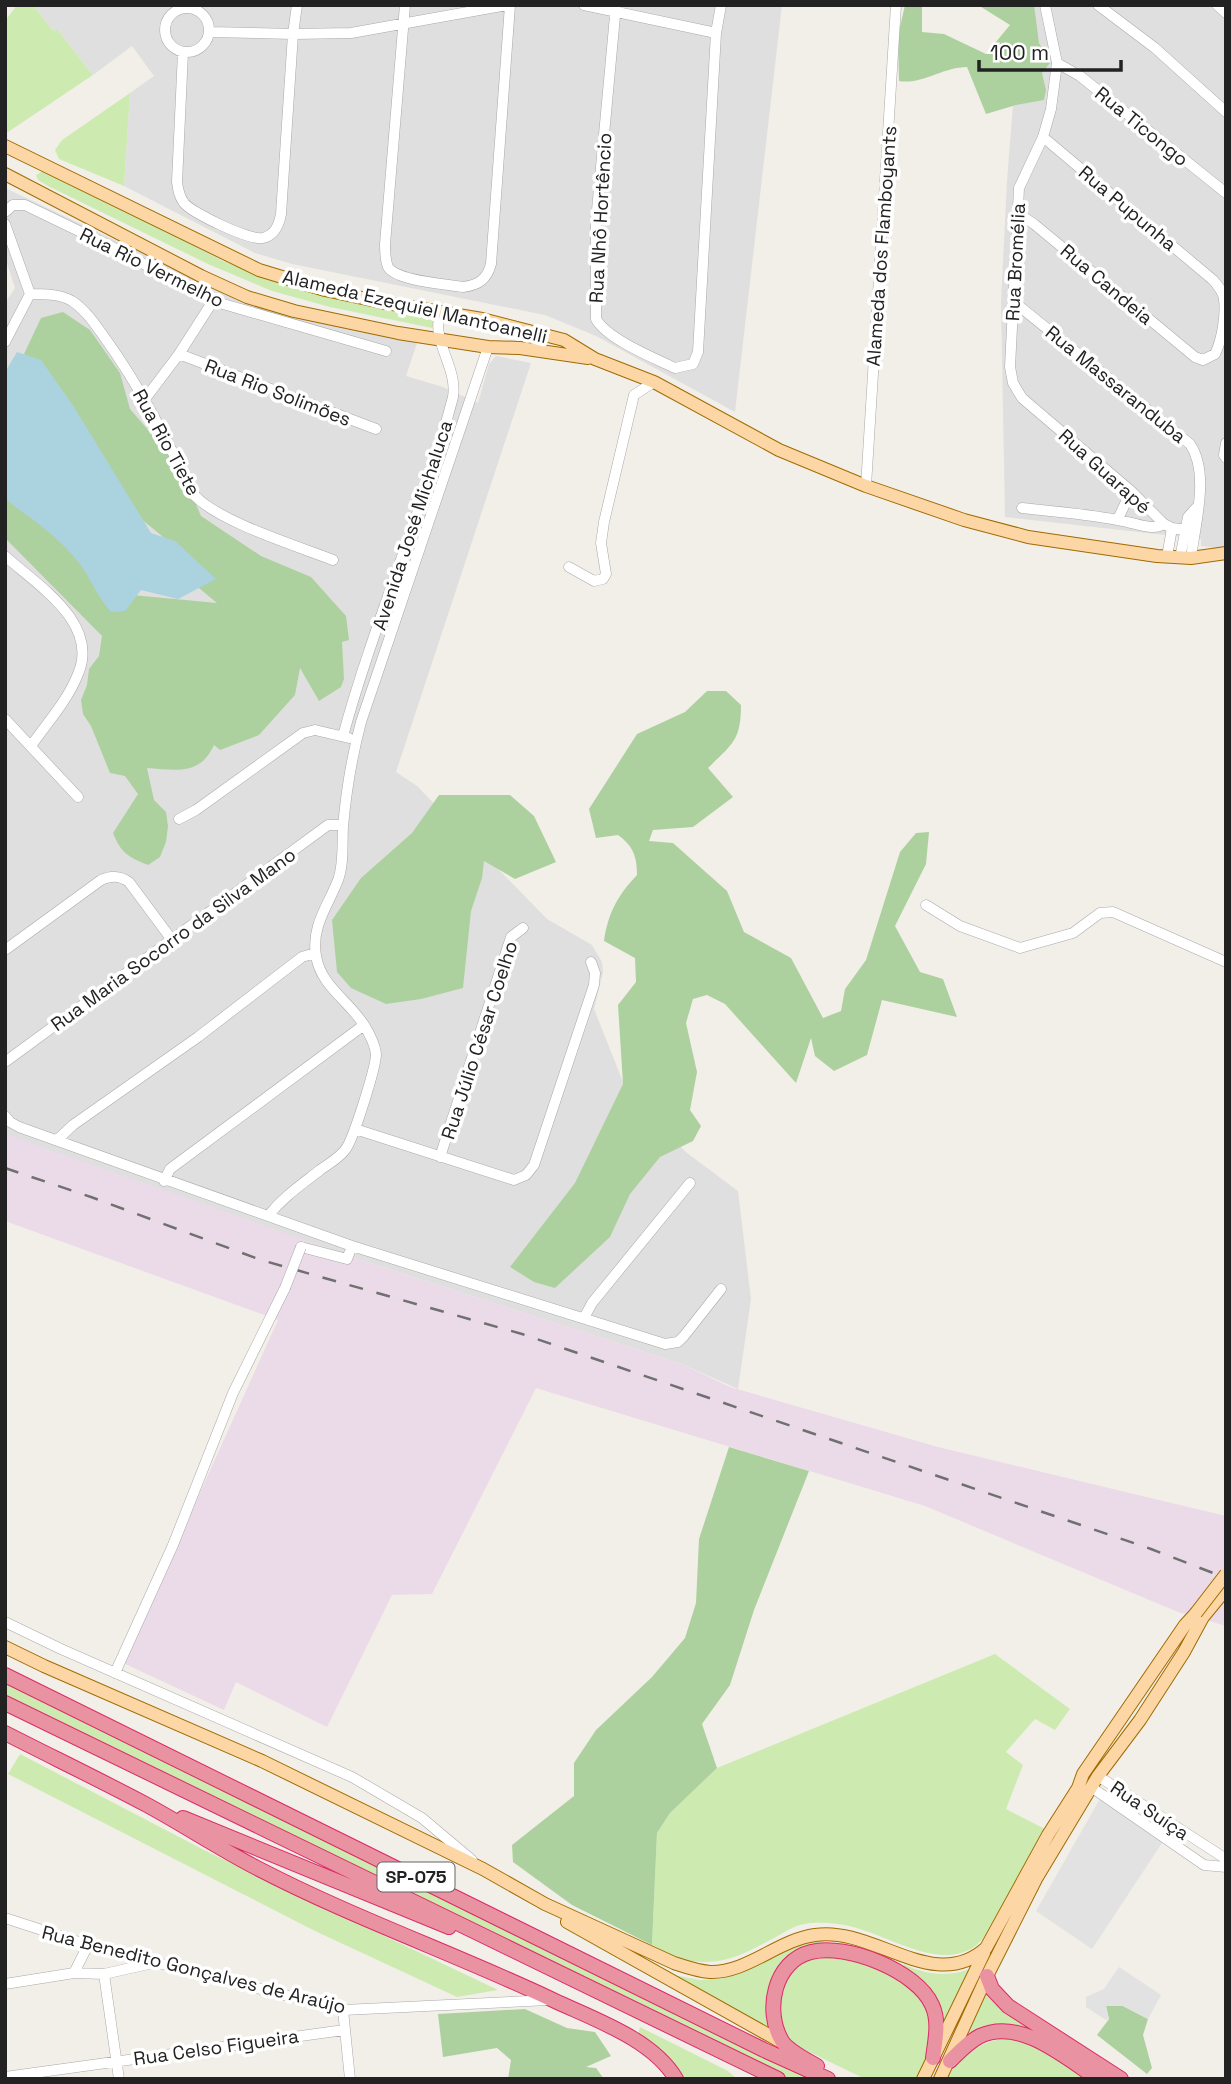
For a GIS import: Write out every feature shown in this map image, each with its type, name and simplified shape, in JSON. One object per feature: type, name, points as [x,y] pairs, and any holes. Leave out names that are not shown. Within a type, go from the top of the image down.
[{"type":"highway","name":"SP-075","points":[[5,1675],[764,2050],[828,2079]]},
{"type":"highway","name":"SP-075","points":[[5,1703],[778,2079]]},
{"type":"highway","points":[[5,1733],[148,1806],[258,1869],[485,1968],[621,2032],[654,2053],[667,2065],[676,2079]]},
{"type":"highway","points":[[148,1806],[214,1830],[559,1971]]},
{"type":"highway","points":[[837,2079],[783,2043],[775,2022],[773,2002],[776,1986],[792,1962],[809,1952],[836,1950],[891,1968],[914,1981],[925,1992],[936,2017],[933,2058]]},
{"type":"highway","points":[[987,1976],[992,1989],[1008,2006],[1121,2079]]},
{"type":"highway","points":[[950,2061],[980,2036],[993,2032],[1008,2032],[1034,2039],[1098,2079]]},
{"type":"main road","name":"Alameda Ezequiel Mantoanelli","points":[[6,149],[259,270],[325,290],[524,328],[564,340],[595,359],[654,382],[779,450],[866,486],[964,520],[1028,537],[1180,558],[1226,553]]},
{"type":"main road","points":[[18,180],[30,159]]},
{"type":"main road","name":"Alameda Ezequiel Mantoanelli","points":[[5,174],[201,276],[247,297],[294,311],[441,339],[595,359]]},
{"type":"main road","points":[[520,348],[524,328]]},
{"type":"main road","points":[[923,2078],[986,1948],[1048,1835],[1140,1720],[1184,1653],[1200,1615],[1226,1574]]},
{"type":"main road","points":[[1089,1784],[1083,1774],[1185,1625],[1200,1615],[1226,1589]]},
{"type":"main road","points":[[5,1647],[44,1667],[262,1761],[483,1870],[545,1904],[694,1970],[711,1972],[738,1966],[793,1940],[817,1934],[840,1935],[864,1941],[916,1960],[941,1965],[956,1965],[969,1961],[986,1948]]},
{"type":"main road","points":[[940,2079],[1035,1879],[1089,1784],[1101,1747]]},
{"type":"main road","points":[[545,1904],[564,1920],[783,2043]]},
{"type":"street","points":[[183,52],[177,182],[179,194],[186,206],[260,239],[273,233],[278,227],[281,214],[297,5]]},
{"type":"street","points":[[208,32],[351,33],[402,24],[508,5],[491,264],[482,281],[472,286],[409,278],[393,272],[388,265],[385,244],[402,24],[405,5]]},
{"type":"street","points":[[584,5],[615,8],[716,33],[721,5]]},
{"type":"street","name":"Alameda dos Flamboyants","points":[[866,486],[896,5]]},
{"type":"street","name":"Rua Bromélia","points":[[1022,398],[1013,383],[1010,368],[1019,188],[1043,137],[1051,109],[1058,63],[1045,5]]},
{"type":"street","points":[[1098,5],[1154,48],[1226,112]]},
{"type":"street","points":[[1217,5],[1226,13]]},
{"type":"street","points":[[190,7],[204,17],[208,32],[205,43],[200,47],[183,52],[168,42],[165,25],[174,12],[190,7]]},
{"type":"street","name":"Rua Nhô Hortêncio","points":[[615,8],[596,221],[596,319],[603,329],[675,368],[692,364],[696,359],[699,343],[716,33]]},
{"type":"street","name":"Rua Ticongo","points":[[1058,63],[1080,76],[1225,193]]},
{"type":"street","name":"Rua Pupunha","points":[[1043,137],[1222,290],[1224,300],[1220,342],[1215,354],[1209,359],[1195,357]]},
{"type":"street","name":"Rua Rio Vermelho","points":[[5,212],[13,205],[25,205],[110,246],[213,301],[386,351]]},
{"type":"street","name":"Rua Candeia","points":[[1017,213],[1054,240],[1195,357]]},
{"type":"street","points":[[5,224],[30,294],[5,342]]},
{"type":"street","name":"Rua Rio Tiete","points":[[30,294],[68,299],[78,305],[99,329],[145,399],[195,496],[201,502],[259,531],[333,560]]},
{"type":"street","points":[[145,399],[179,354],[213,301]]},
{"type":"street","name":"Rua Massaranduba","points":[[1014,302],[1190,444],[1199,463],[1201,477],[1197,507],[1190,530]]},
{"type":"street","name":"Avenida José Michaluca","points":[[343,736],[453,397],[455,384],[438,326],[440,313]]},
{"type":"street","name":"Avenida José Michaluca","points":[[315,953],[317,925],[339,873],[343,825],[356,741],[488,347]]},
{"type":"street","name":"Rua Rio Solimões","points":[[179,354],[376,429]]},
{"type":"street","points":[[569,567],[594,581],[603,579],[606,574],[601,543],[604,522],[629,414],[635,393],[654,382]]},
{"type":"street","name":"Rua Guarapé","points":[[1022,398],[1168,526]]},
{"type":"street","points":[[1226,443],[1226,458]]},
{"type":"street","points":[[1118,519],[1131,491]]},
{"type":"street","points":[[1021,508],[1118,519],[1158,528],[1168,526],[1190,530],[1180,558]]},
{"type":"street","points":[[1168,526],[1180,558]]},
{"type":"street","points":[[5,556],[58,604],[75,624],[83,642],[83,657],[78,674],[31,746]]},
{"type":"street","points":[[5,719],[78,797]]},
{"type":"street","points":[[179,819],[196,810],[303,733],[315,730],[356,741]]},
{"type":"street","name":"Rua Maria Socorro da Silva Mano","points":[[5,1062],[328,825],[343,825]]},
{"type":"street","points":[[5,950],[101,880],[115,876],[129,882],[172,940]]},
{"type":"street","points":[[926,905],[960,926],[1020,948],[1073,933],[1100,913],[1113,912],[1226,962]]},
{"type":"street","name":"Rua Júlio César Coelho","points":[[440,1157],[511,937],[523,928]]},
{"type":"street","points":[[57,1140],[73,1125],[198,1037],[302,957],[315,953],[321,972],[364,1025],[376,1053],[355,1129],[344,1151],[280,1200],[268,1216]]},
{"type":"street","points":[[355,1129],[514,1180],[526,1175],[534,1165],[594,985],[592,962]]},
{"type":"street","points":[[164,1181],[170,1169],[364,1025]]},
{"type":"street","points":[[5,1116],[19,1127],[164,1181],[352,1246],[664,1344],[678,1342],[721,1289]]},
{"type":"street","points":[[584,1318],[592,1303],[690,1183]]},
{"type":"street","points":[[115,1673],[173,1545],[233,1393],[285,1288],[301,1247],[347,1259],[352,1246]]},
{"type":"street","points":[[5,1622],[352,1777],[422,1818],[483,1870]]},
{"type":"street","name":"Rua Suíça","points":[[1089,1784],[1132,1798],[1226,1859]]},
{"type":"street","name":"Rua Suíça","points":[[1089,1784],[1204,1865],[1226,1867]]},
{"type":"street","points":[[1125,1809],[1132,1798]]},
{"type":"street","name":"Rua Suíça","points":[[1194,1856],[1205,1856],[1202,1844]]},
{"type":"street","name":"Rua Benedito Gonçalves de Araújo","points":[[5,1918],[88,1945],[342,2010],[553,2000]]},
{"type":"street","points":[[74,1973],[88,1945]]},
{"type":"street","points":[[5,1984],[74,1973],[104,1974],[157,1962]]},
{"type":"street","points":[[104,1974],[118,2079]]},
{"type":"street","points":[[342,2010],[350,2079]]},
{"type":"street","name":"Rua Celso Figueira","points":[[5,2077],[344,2030]]},
{"type":"shaded area","points":[[33,5],[782,5],[735,412],[596,336],[545,315],[292,264],[255,253],[124,186],[130,93],[154,76],[132,46],[93,75],[57,29],[53,31]]},
{"type":"shaded area","points":[[1017,5],[1226,5],[1226,549],[1201,546],[1201,539],[1005,517],[1001,302],[1016,66]]},
{"type":"shaded area","points":[[5,188],[210,288],[273,311],[417,343],[406,376],[443,387],[478,403],[489,364],[496,356],[531,363],[396,772],[417,786],[547,919],[592,945],[602,962],[603,972],[594,1009],[629,1097],[687,1153],[738,1191],[751,1299],[738,1389],[682,1364],[361,1260],[5,1138],[5,303],[15,288],[5,257]]},
{"type":"shaded area","points":[[5,1134],[361,1260],[682,1364],[730,1387],[938,1447],[1226,1516],[1226,1626],[1178,1612],[925,1506],[536,1388],[432,1594],[392,1595],[327,1727],[236,1682],[224,1710],[123,1663],[278,1320],[5,1221]]},
{"type":"shaded area","points":[[1101,1797],[1164,1840],[1092,1949],[1036,1911]]},
{"type":"shaded area","points":[[1119,1967],[1161,1995],[1148,2019],[1123,2006],[1106,2006],[1109,2019],[1106,2020],[1086,2007],[1086,1997],[1104,1989]]},
{"type":"green space","points":[[17,5],[33,5],[53,31],[57,29],[93,75],[5,134],[5,21]]},
{"type":"green space","points":[[905,5],[922,5],[922,32],[944,34],[986,54],[1010,25],[978,5],[1034,5],[1039,43],[1050,63],[1042,73],[1046,90],[1044,100],[986,114],[967,67],[908,82],[899,81],[898,36]]},
{"type":"green space","points":[[130,93],[124,186],[59,159],[55,150],[62,140]]},
{"type":"green space","points":[[43,171],[223,261],[268,278],[438,317],[432,328],[330,307],[272,291],[208,264],[48,186],[38,180],[36,175]]},
{"type":"green space","points":[[63,312],[90,330],[120,373],[130,409],[180,467],[201,516],[261,556],[311,577],[346,616],[349,640],[342,642],[344,679],[341,687],[319,701],[300,668],[295,695],[259,735],[220,750],[214,745],[202,762],[186,769],[147,768],[154,800],[166,812],[168,826],[160,857],[148,865],[126,853],[113,833],[138,794],[125,776],[110,773],[91,726],[83,714],[81,700],[89,669],[99,656],[102,636],[5,538],[5,469],[122,594],[217,603],[194,584],[185,555],[140,518],[71,405],[24,354],[41,318]]},
{"type":"green space","points":[[707,691],[726,691],[741,705],[741,717],[734,741],[708,768],[733,797],[693,827],[653,830],[649,841],[673,843],[727,891],[744,932],[791,958],[823,1018],[841,1011],[845,989],[866,960],[900,852],[916,833],[929,832],[926,864],[895,926],[920,972],[943,979],[957,1017],[882,1000],[867,1055],[834,1071],[815,1056],[811,1038],[796,1083],[725,1004],[707,995],[693,999],[686,1023],[697,1072],[690,1110],[701,1126],[693,1141],[660,1157],[630,1194],[610,1237],[555,1288],[534,1282],[510,1267],[575,1183],[623,1084],[618,1005],[636,982],[635,958],[604,941],[615,905],[637,875],[635,857],[631,847],[618,835],[596,838],[589,809],[637,734],[685,712]]},
{"type":"green space","points":[[439,795],[510,795],[534,816],[556,862],[515,879],[484,861],[482,878],[471,911],[463,988],[421,999],[386,1004],[351,988],[337,972],[332,920],[361,878],[412,833]]},
{"type":"green space","points":[[729,1447],[809,1471],[754,1610],[730,1685],[702,1724],[717,1768],[670,1813],[657,1833],[652,1945],[572,1905],[513,1862],[512,1845],[574,1796],[574,1763],[596,1730],[652,1677],[685,1638],[696,1603],[699,1539]]},
{"type":"green space","points":[[995,1654],[1070,1709],[1055,1730],[1035,1719],[1006,1752],[1023,1765],[1006,1809],[1045,1829],[1002,1911],[983,1939],[974,1947],[958,1954],[942,1955],[907,1947],[854,1927],[821,1923],[798,1926],[746,1953],[726,1960],[686,1960],[652,1945],[657,1833],[670,1813],[717,1768]]},
{"type":"green space","points":[[5,1680],[816,2079],[789,2079],[5,1695]]},
{"type":"green space","points":[[20,1754],[206,1851],[498,1990],[457,1997],[315,1931],[8,1774]]},
{"type":"green space","points":[[824,1940],[823,1944],[782,1966],[773,2029],[769,2030],[673,1975],[701,1980],[723,1978],[740,1973],[800,1944]]},
{"type":"green space","points":[[831,1953],[867,1964],[912,1987],[932,2015],[928,2059],[917,2079],[865,2079],[793,2044],[784,2030],[779,2013],[780,1989],[787,1974],[803,1960]]},
{"type":"green space","points":[[904,1964],[938,1974],[973,1968],[944,2030],[937,2000],[927,1986],[903,1967]]},
{"type":"green space","points":[[987,1989],[1040,2031],[996,2024],[968,2034]]},
{"type":"green space","points":[[1106,2006],[1123,2006],[1148,2019],[1143,2035],[1152,2068],[1147,2074],[1097,2035],[1109,2019]]},
{"type":"green space","points":[[525,2009],[567,2028],[595,2032],[611,2056],[586,2067],[596,2068],[604,2079],[508,2079],[511,2060],[497,2048],[443,2057],[438,2014]]},
{"type":"green space","points":[[640,2027],[728,2071],[737,2079],[681,2079],[670,2058],[638,2034]]},
{"type":"green space","points":[[1005,2038],[1026,2041],[1091,2079],[947,2079],[971,2051]]},
{"type":"water","points":[[17,352],[41,360],[74,407],[151,533],[175,541],[216,579],[178,599],[141,590],[125,611],[111,612],[68,550],[5,499],[5,372]]},
{"type":"railway","points":[[5,1168],[261,1260],[522,1334],[1151,1549],[1226,1578]]}]
